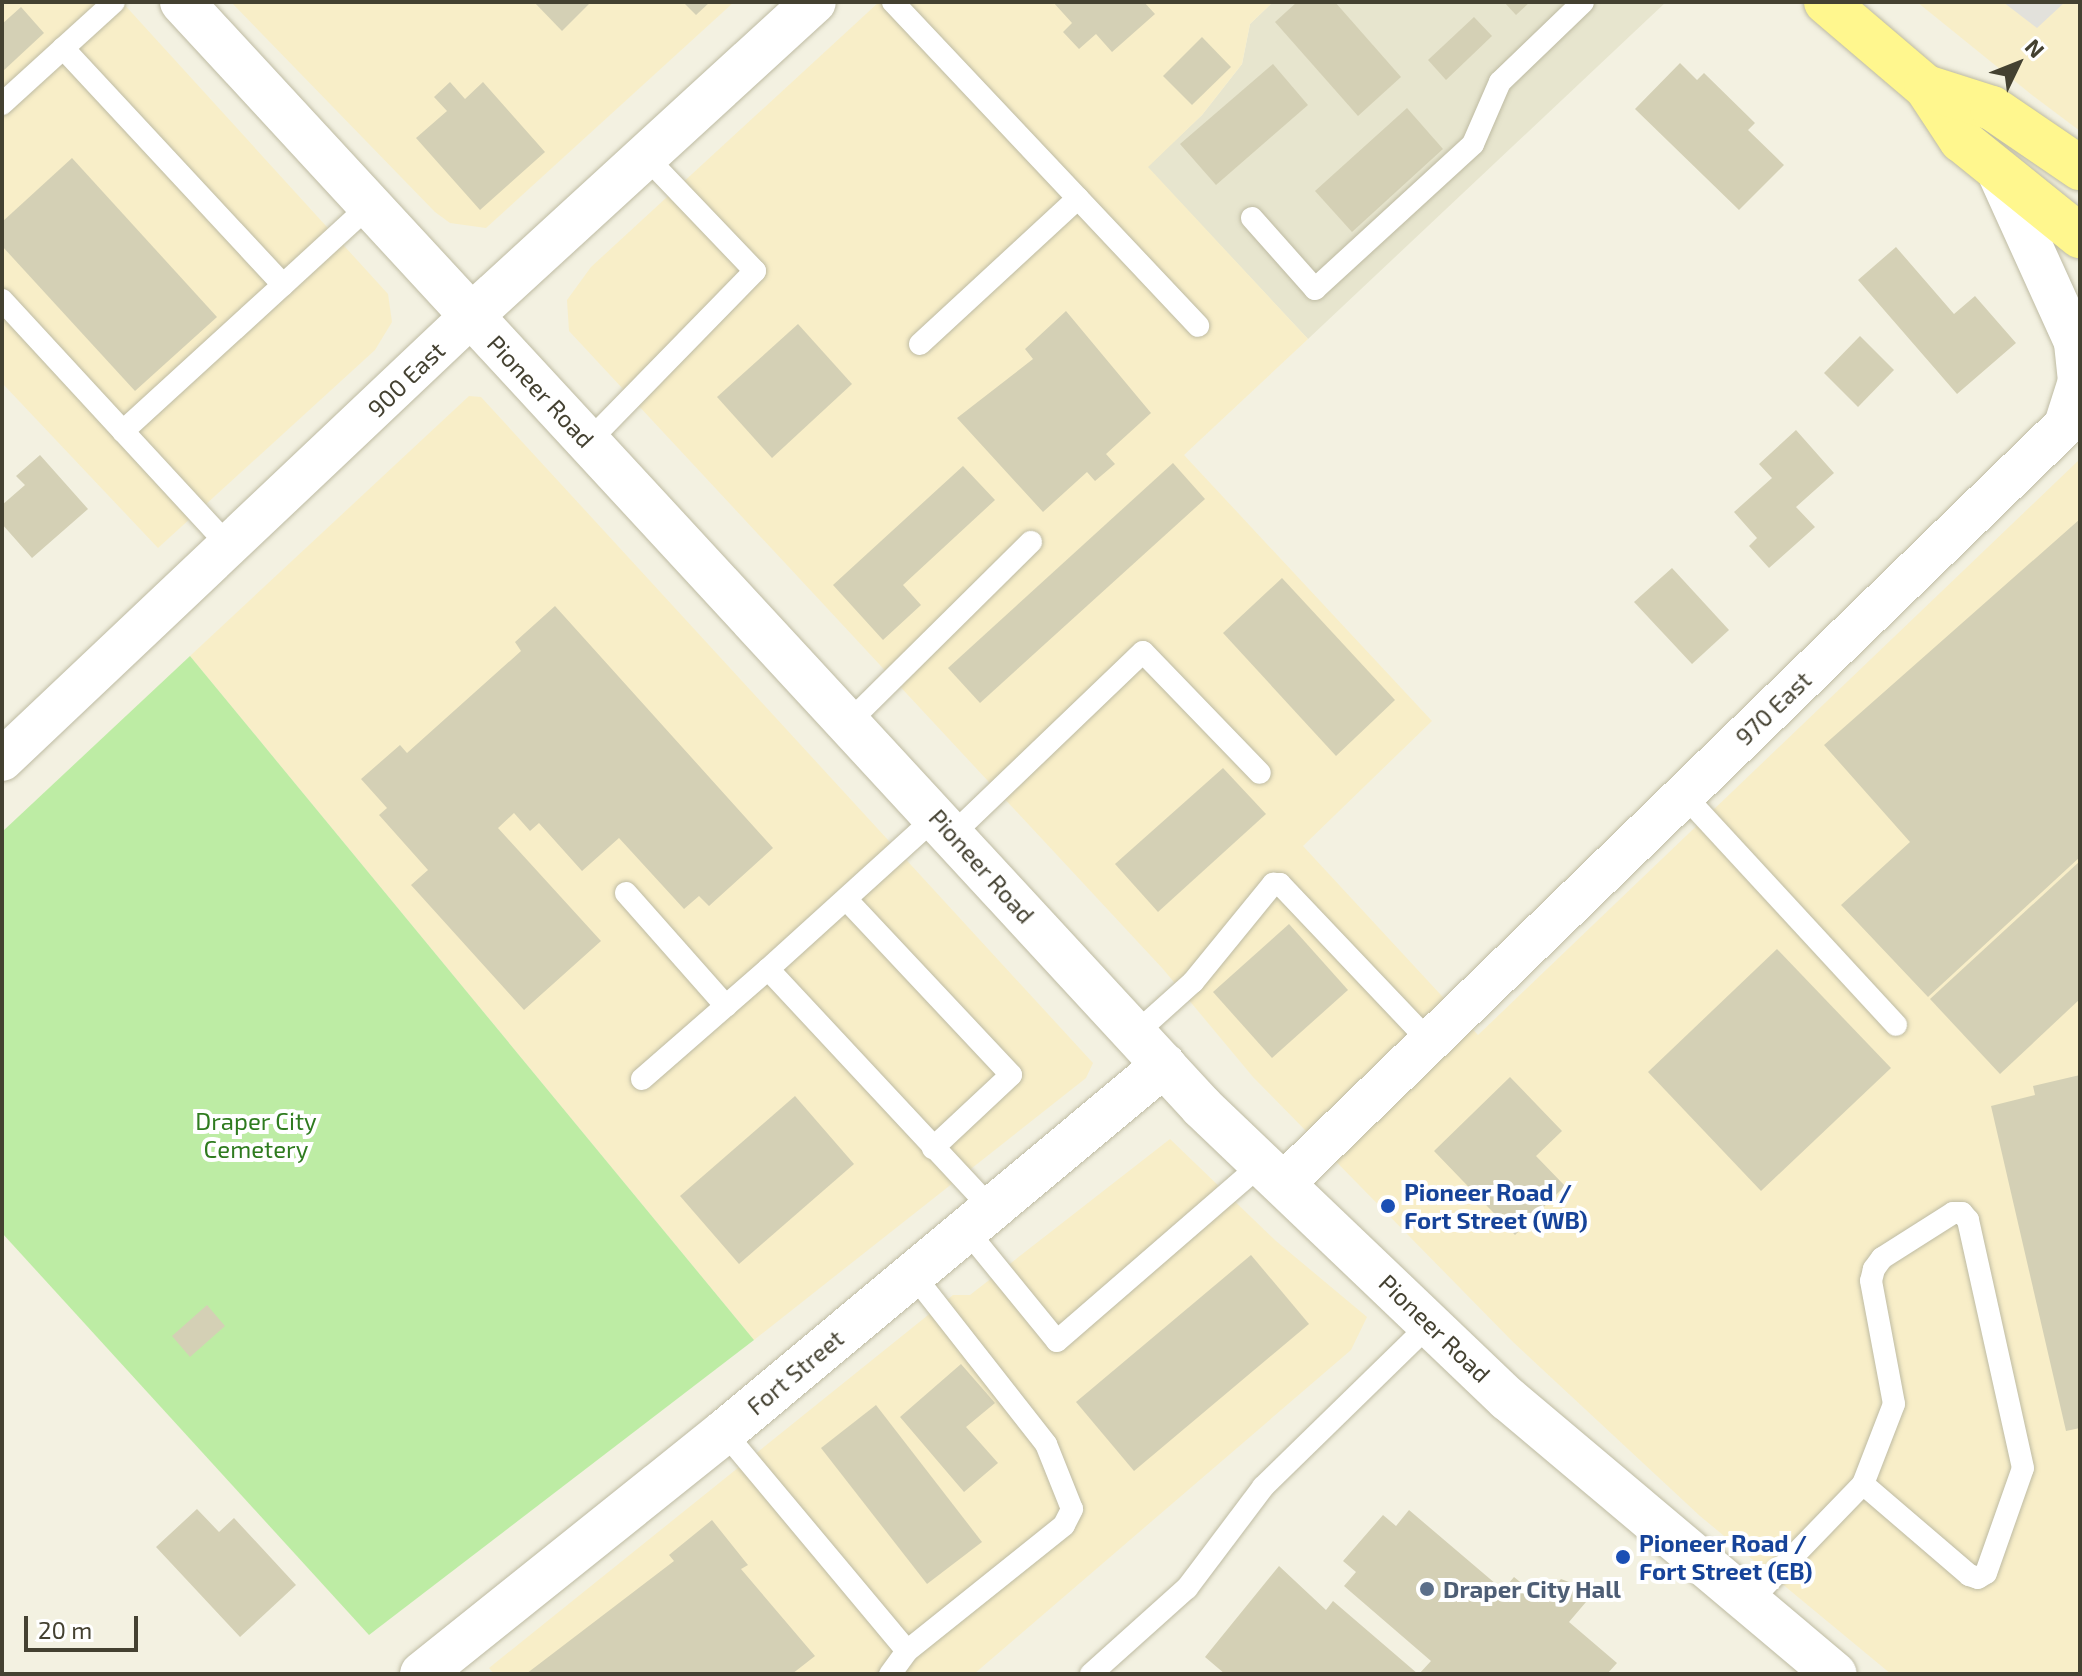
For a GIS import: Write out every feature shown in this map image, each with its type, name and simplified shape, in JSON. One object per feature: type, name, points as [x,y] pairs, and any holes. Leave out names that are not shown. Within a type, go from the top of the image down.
[{"type":"main road","points":[[1826,2],[1926,87],[1961,140],[2080,236]]},
{"type":"main road","points":[[1926,87],[1992,108],[2080,168]]},
{"type":"street","name":"Pioneer Road","points":[[182,2],[1150,1049],[1508,1399],[1835,1674]]},
{"type":"street","name":"900 East","points":[[2,760],[471,316],[814,2]]},
{"type":"street","name":"970 East","points":[[1274,1172],[1429,1041],[2054,440],[2073,408],[2079,381],[2075,342],[1997,170]]},
{"type":"street","name":"Fort Street","points":[[422,1674],[724,1432],[977,1216],[1150,1049]]},
{"type":"lane","points":[[2,104],[114,2]]},
{"type":"lane","points":[[893,2],[1198,326]]},
{"type":"lane","points":[[1252,218],[1315,289],[1473,144],[1500,82],[1583,2]]},
{"type":"lane","points":[[63,48],[283,285]]},
{"type":"lane","points":[[588,442],[755,271],[644,155]]},
{"type":"lane","points":[[920,344],[1078,198]]},
{"type":"lane","points":[[123,431],[369,206]]},
{"type":"lane","points":[[2,300],[229,546]]},
{"type":"lane","points":[[849,722],[1031,542]]},
{"type":"lane","points":[[642,1079],[846,899],[945,825],[1143,652],[1260,773]]},
{"type":"lane","points":[[1683,794],[1896,1025]]},
{"type":"lane","points":[[1150,1049],[1193,982],[1273,884],[1280,884],[1429,1041]]},
{"type":"lane","points":[[626,893],[726,1006]]},
{"type":"lane","points":[[846,899],[1011,1075],[933,1148]]},
{"type":"lane","points":[[768,969],[933,1148],[1057,1341],[1274,1172]]},
{"type":"lane","points":[[1749,1602],[1863,1484],[1894,1404],[1871,1281],[1874,1269],[1882,1258],[1953,1213],[1962,1213],[1968,1220],[2023,1468],[1986,1573],[1969,1575],[1863,1484]]},
{"type":"lane","points":[[890,1674],[907,1651],[1064,1525],[1072,1509],[1046,1444],[911,1272]]},
{"type":"lane","points":[[1091,1674],[1187,1588],[1263,1487],[1431,1323]]},
{"type":"lane","points":[[724,1432],[907,1651]]},
{"type":"shaded area","points":[[2,2],[122,2],[388,294],[392,322],[375,350],[158,548],[2,383]]},
{"type":"shaded area","points":[[231,2],[734,2],[486,228],[450,223],[435,212]]},
{"type":"shaded area","points":[[879,2],[1273,2],[1250,24],[1242,64],[1202,115],[1148,167],[1308,339],[1184,455],[1432,721],[1303,846],[1478,1035],[2080,459],[2080,1674],[1891,1674],[1700,1516],[1513,1342],[1253,1077],[1163,969],[569,331],[567,300],[591,267]]},
{"type":"shaded area","points":[[1273,2],[1666,2],[1308,339],[1147,167],[1202,115],[1242,64],[1250,24]]},
{"type":"shaded area","points":[[1917,2],[2080,2],[2080,131],[2032,95]]},
{"type":"shaded area","points":[[2003,2],[2065,2],[2037,28]]},
{"type":"shaded area","points":[[469,396],[481,397],[1093,1063],[1086,1078],[754,1340],[190,656]]},
{"type":"shaded area","points":[[1170,1139],[1276,1241],[1367,1317],[1351,1350],[974,1674],[494,1674],[489,1668],[953,1295],[970,1295]]},
{"type":"green space","name":"Draper City Cemetery","points":[[190,656],[754,1340],[369,1635],[2,1233],[2,832]]},
{"type":"building","points":[[534,2],[591,2],[562,31]]},
{"type":"building","points":[[683,2],[710,2],[696,15]]},
{"type":"building","points":[[1053,2],[1144,2],[1155,14],[1112,52],[1096,34],[1079,49],[1063,32],[1072,23]]},
{"type":"building","points":[[1297,2],[1335,2],[1401,77],[1358,116],[1275,22]]},
{"type":"building","points":[[1504,2],[1530,2],[1516,15]]},
{"type":"building","points":[[21,7],[44,33],[2,72],[2,24]]},
{"type":"building","points":[[1474,17],[1492,36],[1446,80],[1428,60]]},
{"type":"building","points":[[1202,37],[1231,67],[1192,105],[1163,76]]},
{"type":"building","points":[[1680,63],[1697,80],[1704,73],[1755,123],[1748,130],[1784,165],[1739,210],[1635,109]]},
{"type":"building","points":[[1273,64],[1308,105],[1216,185],[1180,144]]},
{"type":"building","points":[[450,82],[465,99],[483,82],[545,152],[480,210],[416,138],[447,111],[434,97]]},
{"type":"building","points":[[1407,108],[1443,149],[1352,232],[1315,191]]},
{"type":"building","points":[[72,158],[217,317],[135,391],[2,246],[2,222]]},
{"type":"building","points":[[1896,247],[1954,314],[1975,296],[2016,343],[1957,394],[1858,280]]},
{"type":"building","points":[[1066,311],[1151,413],[1106,454],[1115,464],[1095,481],[1087,472],[1043,512],[957,418],[1033,359],[1025,349]]},
{"type":"building","points":[[798,324],[852,384],[772,458],[717,397]]},
{"type":"building","points":[[1860,336],[1894,370],[1858,407],[1824,373]]},
{"type":"building","points":[[1796,430],[1834,473],[1796,507],[1815,527],[1769,568],[1749,546],[1757,538],[1734,512],[1772,478],[1759,464]]},
{"type":"building","points":[[40,455],[88,509],[32,558],[2,524],[2,505],[25,485],[16,476]]},
{"type":"building","points":[[1173,463],[1205,499],[980,703],[948,668]]},
{"type":"building","points":[[963,466],[995,500],[903,585],[921,605],[883,640],[833,585]]},
{"type":"building","points":[[2080,519],[2080,857],[1928,997],[1841,905],[1910,842],[1824,745]]},
{"type":"building","points":[[1672,568],[1729,630],[1692,664],[1634,602]]},
{"type":"building","points":[[1282,578],[1395,700],[1336,756],[1223,633]]},
{"type":"building","points":[[555,606],[773,848],[709,906],[699,896],[684,909],[619,838],[582,871],[539,823],[530,831],[514,813],[498,828],[601,941],[524,1010],[411,885],[428,870],[379,815],[387,808],[361,779],[400,745],[407,753],[521,651],[515,642]]},
{"type":"building","points":[[1223,768],[1266,814],[1158,912],[1115,864]]},
{"type":"building","points":[[2080,861],[2080,999],[2000,1074],[1930,999]]},
{"type":"building","points":[[1289,924],[1348,990],[1272,1058],[1213,992]]},
{"type":"building","points":[[1777,949],[1891,1068],[1761,1191],[1648,1072]]},
{"type":"building","points":[[2080,1075],[2080,1428],[2066,1431],[1991,1106],[2035,1095],[2033,1086]]},
{"type":"building","points":[[1510,1077],[1562,1131],[1536,1156],[1565,1186],[1515,1235],[1434,1151]]},
{"type":"building","points":[[795,1096],[854,1164],[739,1264],[680,1196]]},
{"type":"building","points":[[1251,1255],[1309,1324],[1134,1471],[1076,1402]]},
{"type":"building","points":[[207,1305],[225,1326],[190,1357],[172,1336]]},
{"type":"building","points":[[961,1364],[995,1403],[966,1427],[998,1463],[964,1492],[900,1417]]},
{"type":"building","points":[[876,1405],[982,1542],[927,1584],[821,1448]]},
{"type":"building","points":[[197,1509],[219,1532],[234,1518],[296,1585],[240,1637],[156,1547]]},
{"type":"building","points":[[1409,1510],[1503,1590],[1514,1577],[1542,1600],[1561,1579],[1577,1585],[1586,1602],[1569,1622],[1617,1663],[1607,1674],[1419,1674],[1431,1661],[1344,1586],[1356,1572],[1343,1561],[1383,1515],[1396,1526]]},
{"type":"building","points":[[712,1520],[748,1565],[741,1569],[815,1656],[792,1674],[526,1674],[674,1561],[669,1555]]},
{"type":"building","points":[[1279,1566],[1326,1610],[1333,1601],[1418,1674],[1225,1674],[1205,1657]]},
{"type":"place","name":"Pioneer Road / Fort Street (WB)","points":[[1388,1206]]},
{"type":"place","name":"Pioneer Road / Fort Street (EB)","points":[[1623,1557]]},
{"type":"place","name":"Draper City Hall","points":[[1427,1589]]}]
